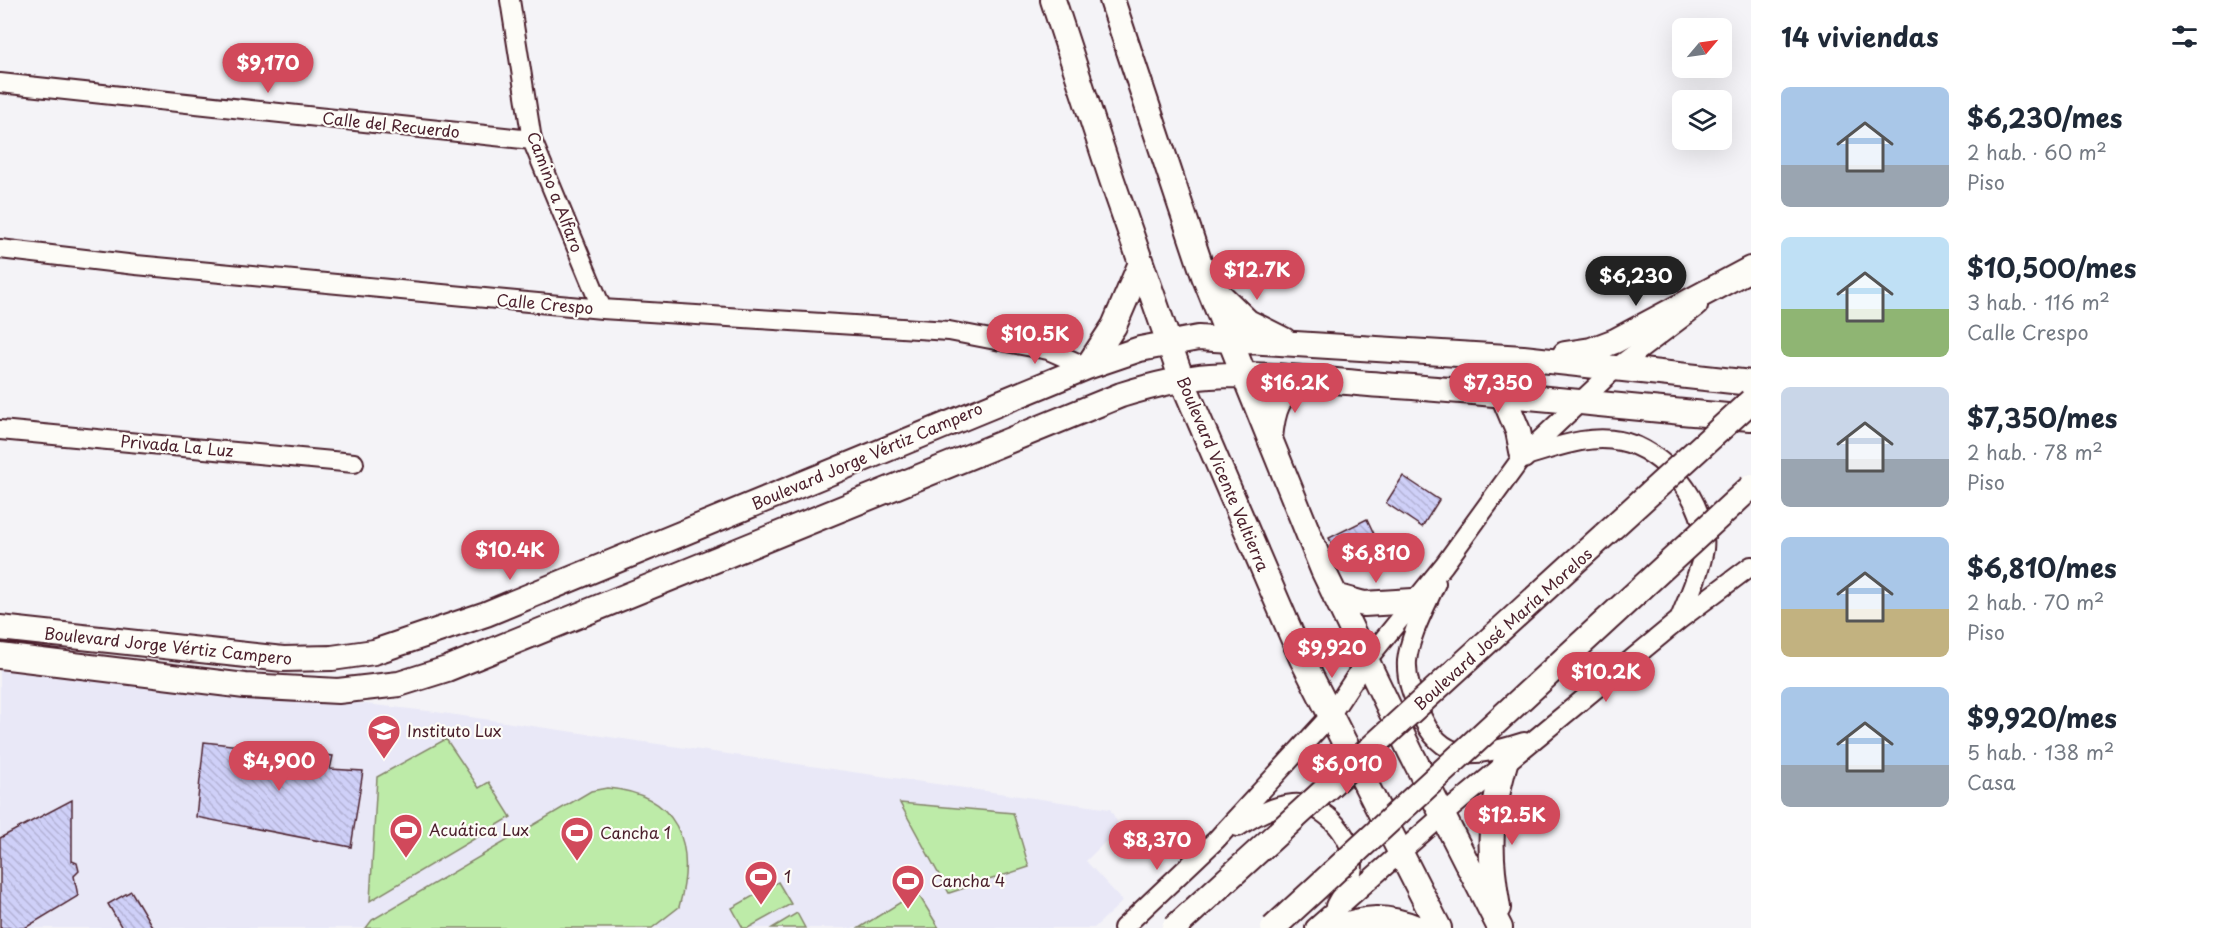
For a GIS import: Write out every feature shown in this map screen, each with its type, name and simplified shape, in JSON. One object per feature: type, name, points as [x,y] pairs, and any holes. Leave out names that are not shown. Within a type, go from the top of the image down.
[{"type":"main road","name":"Boulevard Vicente Valtierra","points":[[1053,0],[1167,342],[1182,380],[1329,717],[1439,928]]},
{"type":"main road","points":[[1112,0],[1204,276],[1247,376],[1335,596],[1500,928]]},
{"type":"main road","points":[[1087,367],[1114,326],[1141,263]]},
{"type":"main road","points":[[1523,358],[1599,347],[1643,328],[1696,296],[1750,269]]},
{"type":"main road","points":[[1204,276],[1220,296],[1248,322],[1294,345]]},
{"type":"main road","name":"Boulevard Jorge Vértiz Campero","points":[[0,628],[283,659],[332,658],[374,652],[486,614],[1087,367],[1167,342],[1198,338],[1523,358],[1751,383]]},
{"type":"main road","name":"Boulevard Jorge Vértiz Campero","points":[[0,656],[254,687],[338,691],[399,684],[447,669],[1121,395],[1210,375],[1301,378],[1502,393],[1576,403],[1751,418]]},
{"type":"main road","points":[[1270,438],[1277,403],[1284,391],[1301,378]]},
{"type":"main road","points":[[1502,393],[1518,431],[1523,456]]},
{"type":"main road","points":[[998,402],[1023,399],[1032,404],[1038,412],[1038,419],[1026,435]]},
{"type":"main road","name":"Boulevard José María Morelos","points":[[1174,928],[1751,401]]},
{"type":"main road","points":[[1273,928],[1751,487]]},
{"type":"main road","points":[[1335,596],[1364,604],[1381,605],[1413,601]]},
{"type":"main road","points":[[1500,928],[1490,861],[1493,812],[1504,763]]},
{"type":"main road","points":[[1332,922],[1395,918],[1417,928]]},
{"type":"street","name":"Camino a Alfaro","points":[[510,0],[532,141],[602,309]]},
{"type":"street","name":"Calle del Recuerdo","points":[[0,83],[532,141]]},
{"type":"street","name":"Calle Crespo","points":[[0,249],[136,265],[602,309],[949,331],[1048,350],[1087,367]]},
{"type":"street","points":[[1123,928],[1216,840],[1329,717],[1366,661],[1444,565],[1523,456],[1576,403],[1616,368],[1750,269]]},
{"type":"street","name":"Privada La Luz","points":[[0,430],[354,463]]},
{"type":"street","points":[[1523,456],[1572,443],[1595,440],[1620,441],[1644,451],[1672,471],[1690,496],[1701,519],[1704,546],[1698,574],[1679,620]]},
{"type":"street","points":[[1444,565],[1415,629],[1407,661],[1408,684],[1431,735],[1448,750],[1466,755],[1492,752],[1537,738]]},
{"type":"street","points":[[1315,928],[1332,922],[1400,854],[1504,763],[1679,620],[1751,566]]},
{"type":"street","points":[[1216,840],[1272,808],[1294,804],[1317,809],[1343,834],[1351,848],[1353,862],[1351,875],[1332,922]]},
{"type":"shaded area","name":"Instituto Lux","points":[[0,663],[428,711],[1110,809],[1120,827],[1086,861],[1123,901],[1094,928],[0,928]]},
{"type":"green space","name":"Acuática Lux","points":[[446,739],[479,788],[489,782],[511,817],[370,901],[377,777]]},
{"type":"green space","name":"Cancha 1","points":[[607,788],[631,792],[651,800],[666,811],[683,843],[684,884],[679,907],[652,928],[366,928],[372,920],[591,791]]},
{"type":"green space","points":[[900,803],[1013,813],[1029,867],[949,893]]},
{"type":"green space","name":"1","points":[[778,882],[791,904],[748,928],[743,928],[732,908]]},
{"type":"green space","name":"Cancha 4","points":[[917,892],[939,928],[859,928]]},
{"type":"green space","points":[[797,913],[805,928],[772,928]]},
{"type":"building","points":[[1403,476],[1439,500],[1422,527],[1386,503]]},
{"type":"building","points":[[1367,519],[1374,534],[1336,552],[1329,538]]},
{"type":"building","points":[[204,742],[333,756],[330,769],[363,771],[351,847],[196,817]]},
{"type":"building","points":[[72,800],[72,861],[77,863],[79,871],[74,876],[78,896],[25,928],[0,928],[0,838]]},
{"type":"building","points":[[131,891],[153,928],[122,928],[108,904]]},
{"type":"place","name":"Instituto Lux","points":[[384,760]]},
{"type":"place","name":"Acuática Lux","points":[[406,859]]},
{"type":"place","name":"Cancha 1","points":[[577,862]]},
{"type":"place","name":"1","points":[[761,906]]},
{"type":"place","name":"Cancha 4","points":[[908,910]]}]
